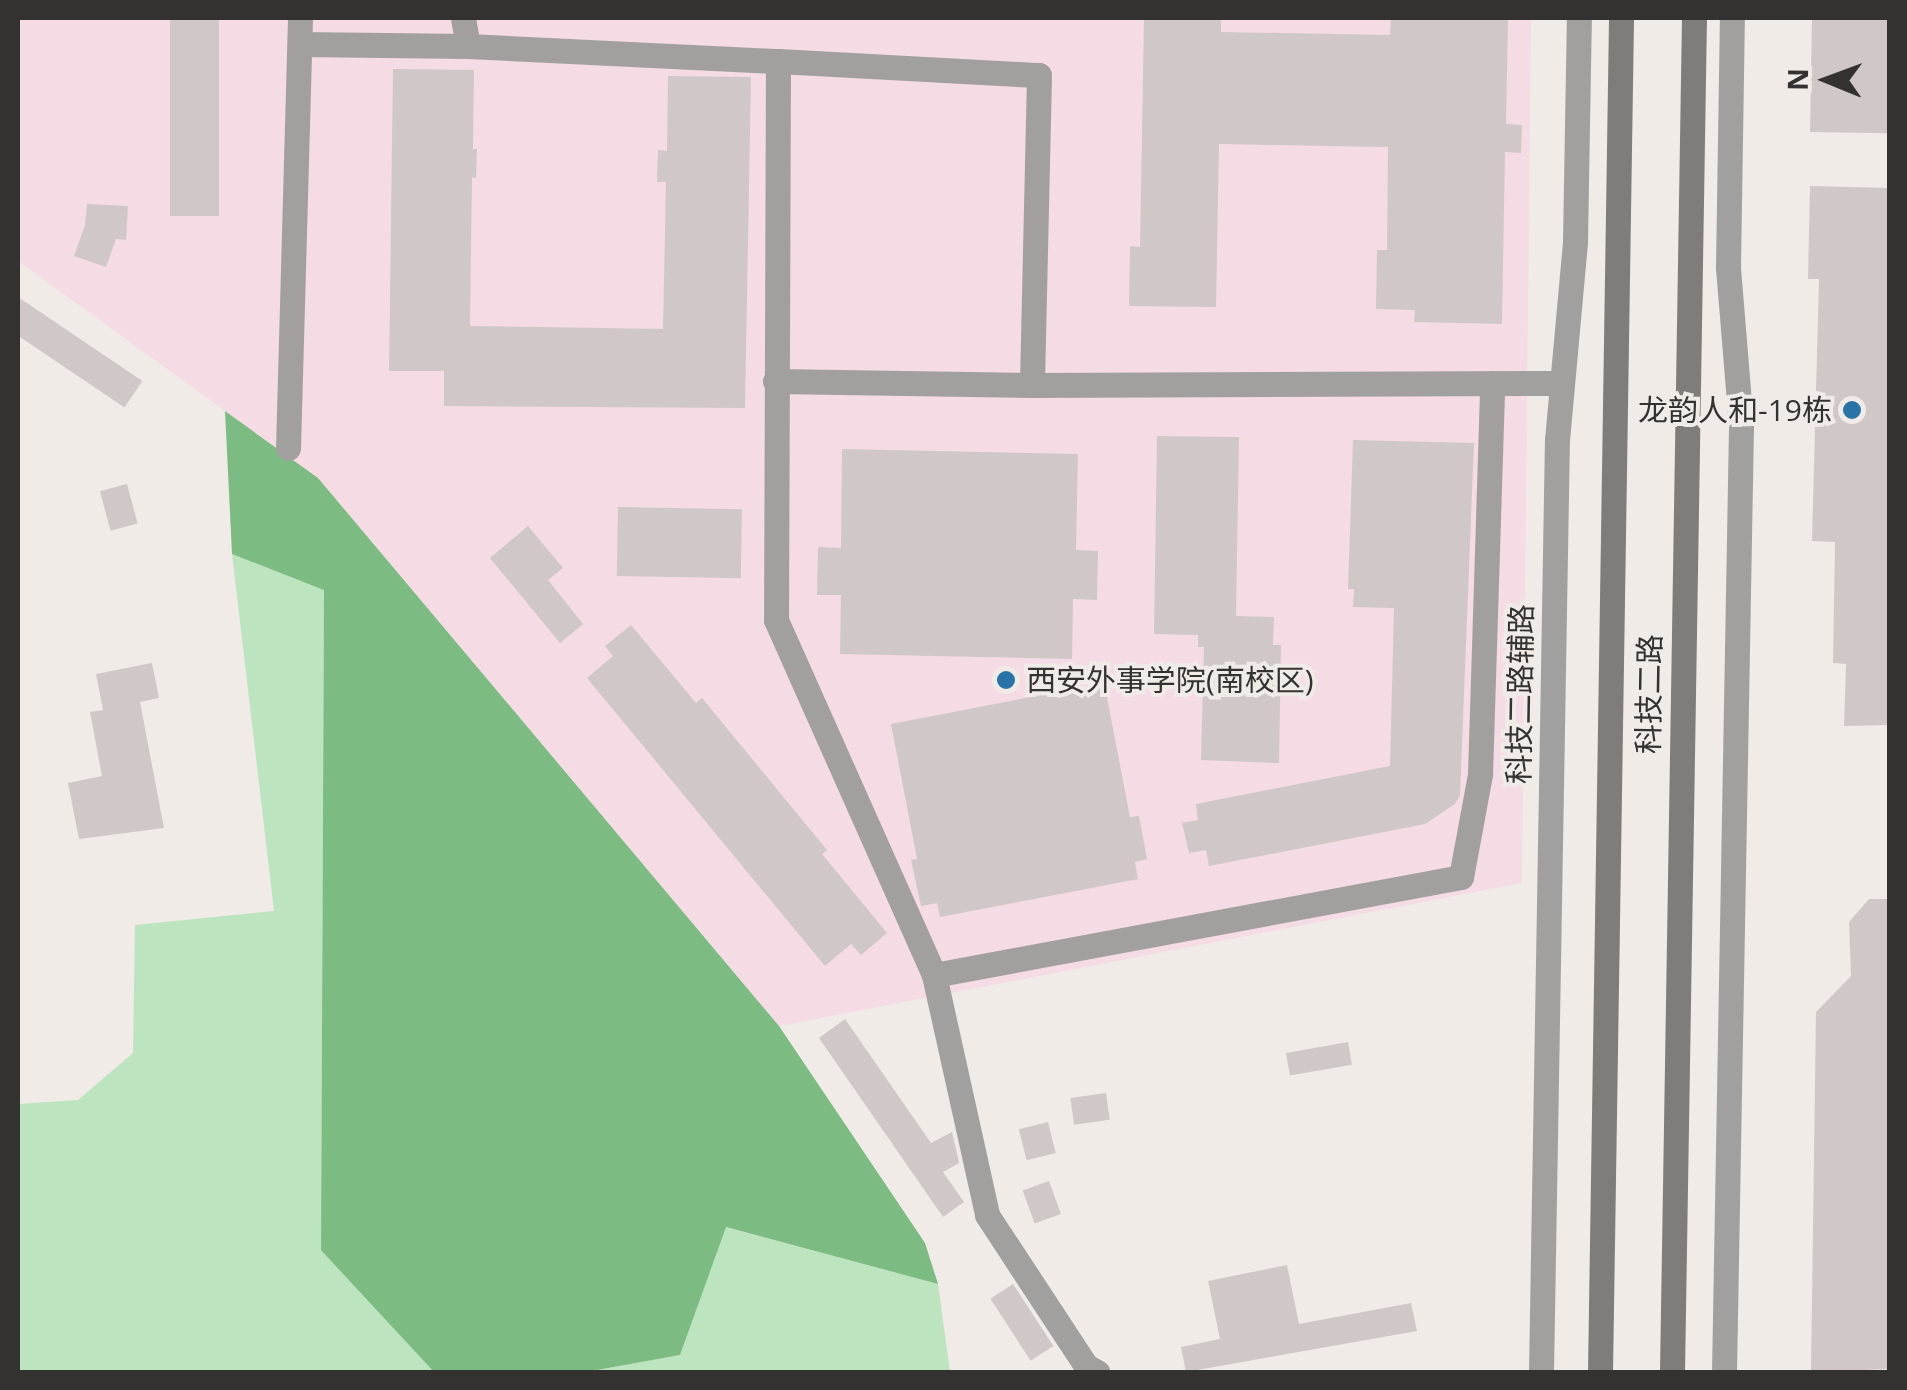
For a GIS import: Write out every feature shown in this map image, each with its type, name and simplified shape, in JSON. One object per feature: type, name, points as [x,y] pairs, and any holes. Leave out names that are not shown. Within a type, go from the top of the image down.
[{"type":"main road","name":"科技二路","points":[[1600,1372],[1621,18]]},
{"type":"main road","name":"科技二路","points":[[1672,1372],[1694,18]]},
{"type":"street","points":[[463,18],[468,46]]},
{"type":"street","name":"科技二路辅路","points":[[1541,1372],[1557,459],[1575,241],[1579,18]]},
{"type":"street","points":[[1724,1372],[1742,426],[1728,267],[1732,18]]},
{"type":"street","points":[[288,448],[300,30],[468,46],[1038,75],[1032,385]]},
{"type":"street","points":[[778,61],[776,620],[934,975],[987,1216],[1086,1366],[1097,1372]]},
{"type":"street","points":[[775,381],[1032,385],[1562,383]]},
{"type":"street","points":[[934,975],[1461,877],[1480,774],[1492,383]]},
{"type":"shaded area","name":"西安外事学院(南校区)","points":[[18,18],[1531,18],[1522,883],[779,1026],[318,478],[18,261]]},
{"type":"green space","points":[[225,411],[318,478],[779,1026],[925,1243],[938,1284],[726,1227],[680,1355],[586,1372],[434,1372],[321,1250],[324,590],[232,554]]},
{"type":"green space","points":[[232,554],[324,589],[321,1249],[434,1372],[18,1372],[18,1104],[78,1100],[133,1053],[135,925],[274,911]]},
{"type":"green space","points":[[725,1227],[938,1284],[950,1372],[586,1372],[680,1355]]},
{"type":"building","points":[[170,18],[219,18],[219,216],[170,216]]},
{"type":"building","points":[[1144,18],[1221,18],[1221,32],[1390,35],[1391,18],[1508,18],[1506,124],[1522,125],[1521,153],[1505,152],[1502,324],[1414,322],[1415,310],[1376,309],[1377,250],[1387,250],[1388,147],[1219,144],[1216,307],[1129,306],[1130,246],[1140,247]]},
{"type":"building","points":[[1812,18],[1890,19],[1888,133],[1810,132]]},
{"type":"building","points":[[393,69],[474,70],[473,149],[477,149],[476,178],[472,177],[470,326],[663,329],[666,182],[657,182],[658,150],[667,151],[668,76],[751,77],[745,408],[444,406],[444,371],[389,371]]},
{"type":"building","name":"龙韵人和-19栋","points":[[1810,186],[1890,188],[1890,725],[1844,726],[1846,664],[1833,663],[1835,542],[1812,541],[1819,279],[1808,279]]},
{"type":"building","points":[[87,204],[128,206],[126,240],[116,239],[106,267],[74,256],[85,225]]},
{"type":"building","points":[[18,297],[142,381],[124,407],[18,336]]},
{"type":"building","points":[[1157,436],[1239,437],[1236,616],[1274,617],[1273,645],[1281,645],[1279,763],[1201,760],[1204,647],[1198,647],[1198,635],[1154,634]]},
{"type":"building","points":[[1353,440],[1474,443],[1460,795],[1455,804],[1425,824],[1209,866],[1206,850],[1189,853],[1182,823],[1198,820],[1196,804],[1390,766],[1394,608],[1353,607],[1354,589],[1348,589]]},
{"type":"building","points":[[842,449],[1078,454],[1076,550],[1098,551],[1097,600],[1073,599],[1072,659],[840,654],[841,595],[817,595],[818,547],[841,548]]},
{"type":"building","points":[[127,484],[138,524],[111,531],[100,491]]},
{"type":"building","points":[[618,507],[742,509],[741,578],[617,576]]},
{"type":"building","points":[[528,526],[563,568],[548,580],[583,624],[560,643],[490,558]]},
{"type":"building","points":[[631,625],[696,703],[702,698],[827,850],[822,854],[887,933],[861,955],[851,944],[825,966],[587,678],[613,656],[605,646]]},
{"type":"building","points":[[152,663],[159,698],[140,702],[164,828],[79,839],[68,783],[102,776],[90,712],[103,710],[96,674]]},
{"type":"building","points":[[1105,687],[1130,817],[1139,816],[1147,859],[1135,862],[1138,879],[940,917],[937,903],[921,906],[911,860],[917,859],[891,724],[1072,689],[1072,693]]},
{"type":"building","points":[[1869,899],[1890,899],[1890,1369],[1811,1372],[1816,1012],[1851,976],[1849,922]]},
{"type":"building","points":[[845,1019],[931,1143],[952,1132],[959,1163],[943,1172],[964,1202],[943,1217],[819,1038]]},
{"type":"building","points":[[1348,1042],[1352,1065],[1290,1076],[1286,1053]]},
{"type":"building","points":[[1106,1093],[1110,1120],[1074,1125],[1070,1098]]},
{"type":"building","points":[[1048,1122],[1056,1153],[1027,1160],[1019,1129]]},
{"type":"building","points":[[1049,1181],[1061,1214],[1035,1223],[1023,1191]]},
{"type":"building","points":[[1287,1265],[1299,1324],[1411,1303],[1417,1331],[1186,1372],[1181,1347],[1220,1339],[1208,1281]]},
{"type":"building","points":[[1013,1284],[1053,1346],[1031,1361],[990,1299]]},
{"type":"place","name":"龙韵人和-19栋","points":[[1852,410]]},
{"type":"place","name":"西安外事学院(南校区)","points":[[1006,680]]}]
